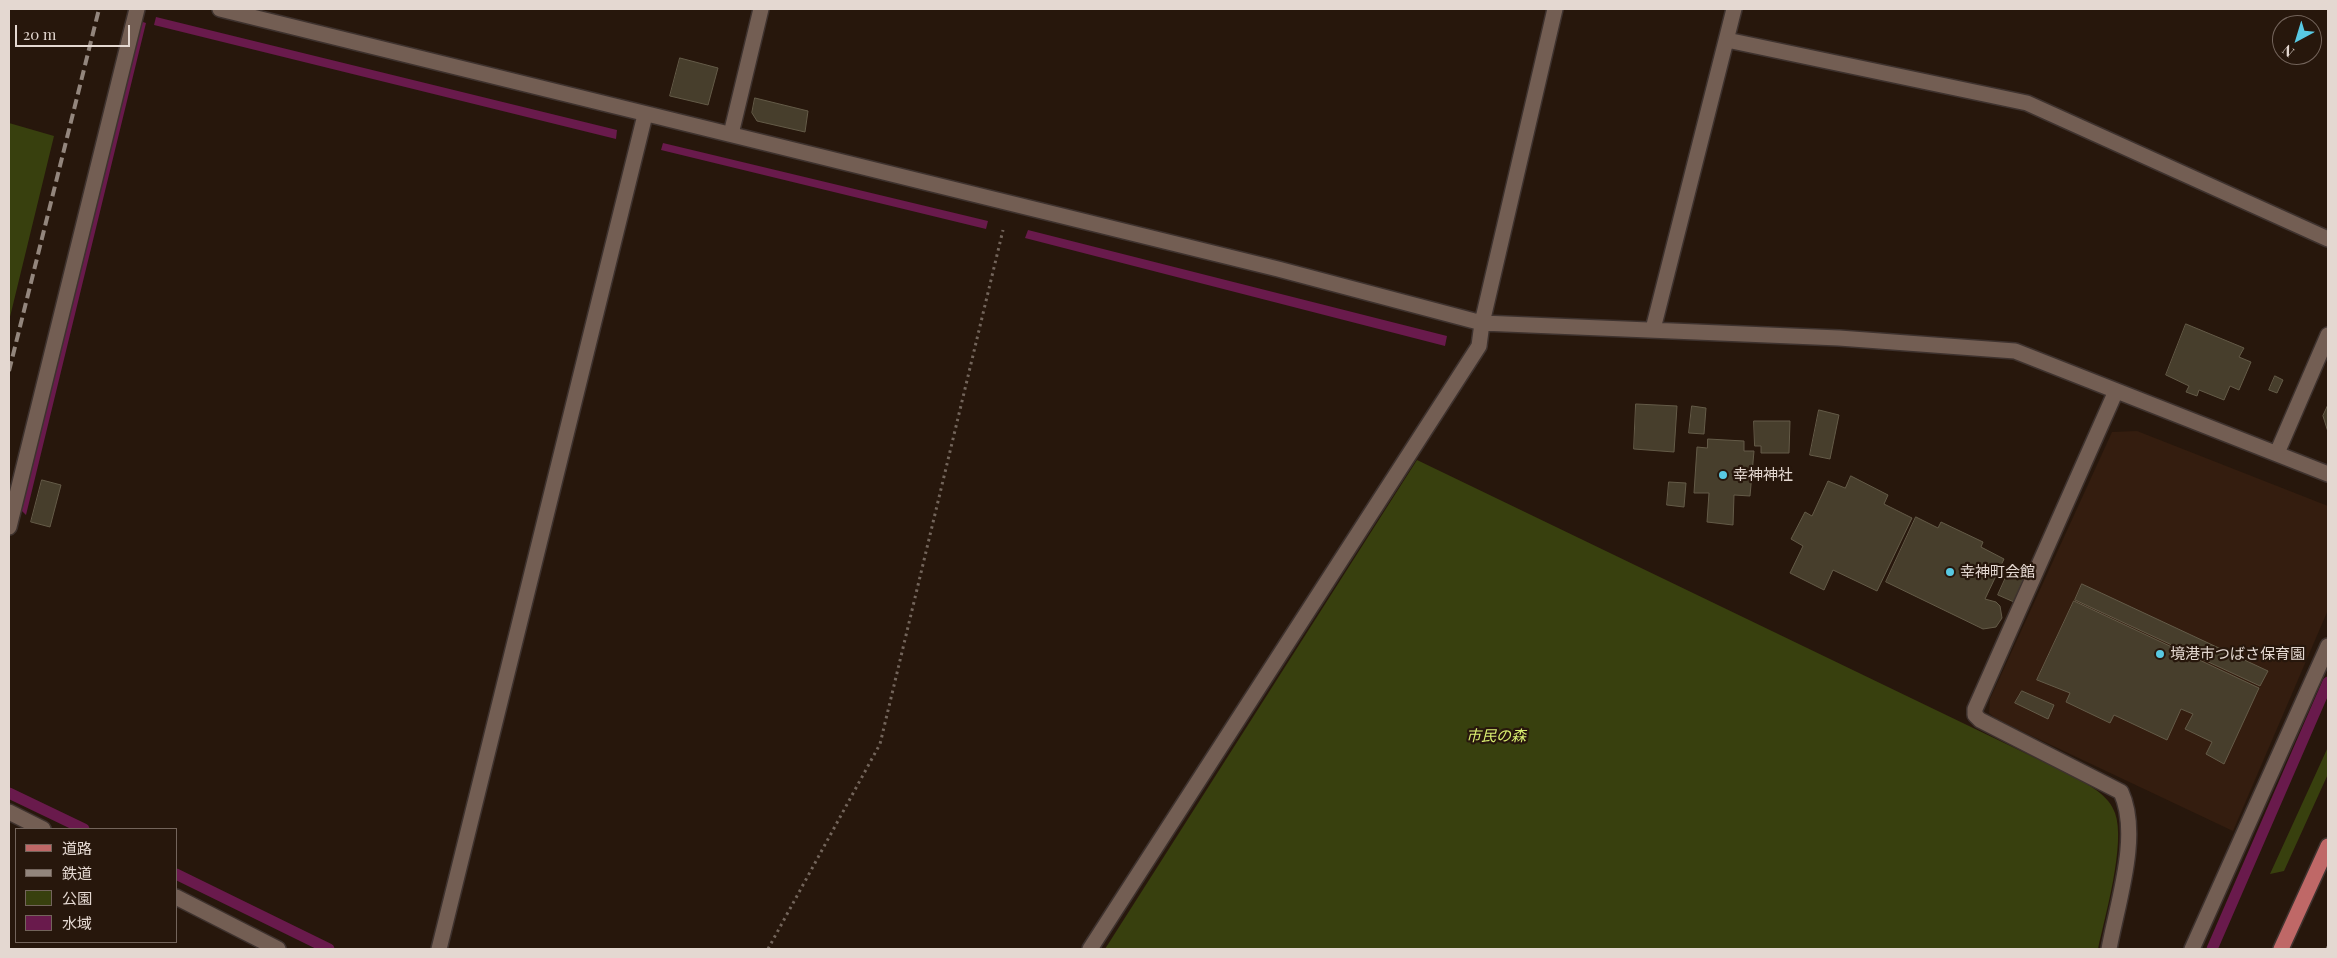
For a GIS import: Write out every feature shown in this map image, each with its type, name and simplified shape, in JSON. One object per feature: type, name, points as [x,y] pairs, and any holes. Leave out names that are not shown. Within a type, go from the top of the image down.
[{"type":"main road","points":[[2281,949],[2328,846]]},
{"type":"street","points":[[9,527],[137,9]]},
{"type":"street","points":[[220,9],[645,115],[731,134],[1278,269],[1482,323],[1839,338],[2015,351],[2328,474]]},
{"type":"street","points":[[731,134],[760,9]]},
{"type":"street","points":[[1090,949],[1479,346],[1482,323],[1555,9]]},
{"type":"street","points":[[1653,329],[1734,9]]},
{"type":"street","points":[[1727,40],[2026,103],[2328,239]]},
{"type":"street","points":[[440,949],[645,115]]},
{"type":"street","points":[[2277,453],[2328,335]]},
{"type":"street","points":[[2108,949],[2128,847],[2130,822],[2121,792],[1980,720],[1975,716],[1975,709],[2116,391]]},
{"type":"street","points":[[2192,949],[2328,646]]},
{"type":"street","points":[[9,812],[41,828]]},
{"type":"street","points":[[178,898],[278,949]]},
{"type":"path","points":[[768,949],[880,744],[1010,203]]},
{"type":"shaded area","name":"境港市つばさ保育園","points":[[2137,431],[2328,506],[2328,610],[2233,831],[1996,719],[1989,713],[1990,699],[2112,432]]},
{"type":"green space","points":[[9,123],[54,136],[9,321]]},
{"type":"green space","name":"市民の森","points":[[1417,460],[2079,779],[2095,789],[2109,802],[2115,813],[2118,826],[2113,880],[2098,949],[1105,949]]},
{"type":"green space","points":[[2328,747],[2328,774],[2284,871],[2270,874]]},
{"type":"water","points":[[156,17],[617,130],[616,139],[154,25]]},
{"type":"water","points":[[140,21],[146,23],[26,515],[20,509]]},
{"type":"water","points":[[663,143],[988,221],[986,229],[661,150]]},
{"type":"water","points":[[1028,230],[1447,336],[1445,346],[1025,238]]},
{"type":"building","points":[[680,58],[718,68],[708,105],[670,96]]},
{"type":"building","points":[[755,98],[808,111],[805,132],[757,121],[752,113]]},
{"type":"building","points":[[2186,324],[2244,348],[2239,357],[2251,362],[2239,390],[2230,386],[2224,400],[2199,390],[2197,396],[2186,392],[2189,386],[2166,375]]},
{"type":"building","points":[[2275,376],[2283,380],[2277,393],[2269,390]]},
{"type":"building","points":[[1636,404],[1677,406],[1674,452],[1634,449]]},
{"type":"building","points":[[2328,405],[2328,432],[2323,416]]},
{"type":"building","points":[[1692,406],[1706,408],[1704,434],[1689,433]]},
{"type":"building","points":[[1819,410],[1839,415],[1830,459],[1810,455]]},
{"type":"building","points":[[1754,421],[1790,421],[1789,453],[1761,453],[1761,446],[1755,446]]},
{"type":"building","points":[[1708,439],[1744,441],[1744,451],[1754,451],[1750,496],[1734,495],[1733,525],[1707,522],[1709,493],[1694,493],[1697,447],[1707,448]]},
{"type":"building","points":[[1851,476],[1888,495],[1884,504],[1912,518],[1877,591],[1833,570],[1824,590],[1790,573],[1803,546],[1791,539],[1805,512],[1812,516],[1828,481],[1845,488]]},
{"type":"building","points":[[42,480],[61,485],[50,527],[31,522]]},
{"type":"building","points":[[1669,482],[1686,483],[1684,507],[1667,505]]},
{"type":"building","points":[[1916,517],[1938,528],[1941,522],[1983,542],[1981,547],[2004,559],[1985,599],[1996,602],[2000,606],[2002,618],[1996,627],[1983,629],[1886,582]]},
{"type":"building","points":[[2012,564],[2026,572],[2014,602],[1998,595]]},
{"type":"building","points":[[2082,584],[2268,671],[2260,686],[2075,600]]},
{"type":"building","points":[[2074,601],[2259,688],[2224,764],[2206,754],[2212,742],[2185,729],[2193,714],[2181,709],[2167,740],[2114,715],[2110,723],[2066,702],[2070,693],[2037,680]]},
{"type":"building","points":[[2022,691],[2054,705],[2048,719],[2015,703]]},
{"type":"waterway","points":[[2212,949],[2328,682]]},
{"type":"waterway","points":[[9,793],[82,828]]},
{"type":"waterway","points":[[178,875],[329,949]]},
{"type":"railway","points":[[9,371],[99,9]]},
{"type":"place","name":"幸神神社","points":[[1723,475]]},
{"type":"place","name":"幸神町会館","points":[[1950,572]]},
{"type":"place","name":"境港市つばさ保育園","points":[[2160,654]]}]
